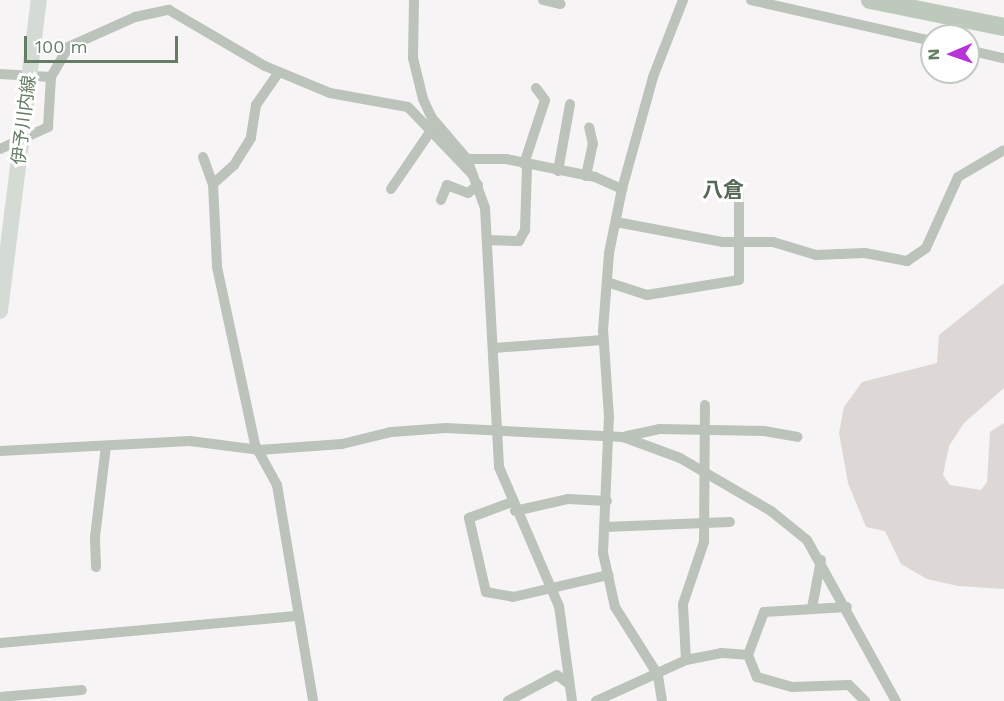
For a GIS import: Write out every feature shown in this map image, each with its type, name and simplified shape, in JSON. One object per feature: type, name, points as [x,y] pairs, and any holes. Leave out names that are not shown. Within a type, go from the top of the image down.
[{"type":"main road","name":"伊予川内線","points":[[0,311],[39,0]]},
{"type":"street","points":[[414,0],[413,58],[423,99],[432,118],[467,159],[476,181],[487,240],[498,467],[514,507],[552,587],[564,629],[572,701]]},
{"type":"street","points":[[543,0],[561,4]]},
{"type":"street","points":[[662,701],[658,675],[615,608],[608,575],[605,527],[609,435],[603,340],[607,282],[622,189],[652,77],[683,0]]},
{"type":"street","points":[[751,0],[920,38]]},
{"type":"street","points":[[0,149],[48,127],[51,77],[68,47],[102,29],[159,9],[185,16],[279,72],[355,101],[408,107],[476,181]]},
{"type":"street","points":[[980,53],[1004,58]]},
{"type":"street","points":[[213,184],[234,165],[251,138],[256,105],[279,72]]},
{"type":"street","points":[[0,74],[51,77]]},
{"type":"street","points":[[487,240],[519,241],[525,230],[526,165],[545,100],[536,88]]},
{"type":"street","points":[[558,171],[570,104]]},
{"type":"street","points":[[586,176],[593,144],[589,127]]},
{"type":"street","points":[[391,189],[430,132]]},
{"type":"street","points":[[616,222],[737,241],[773,242],[816,255],[865,253],[900,261],[915,259],[926,248],[958,177],[1004,150]]},
{"type":"street","points":[[203,157],[213,184],[218,276],[259,450],[277,485],[313,701]]},
{"type":"street","points":[[467,159],[506,159],[586,176],[622,189]]},
{"type":"street","points":[[441,200],[447,185],[468,193],[476,181]]},
{"type":"street","points":[[607,282],[647,295],[740,280],[737,241],[739,192]]},
{"type":"street","points":[[494,348],[603,340]]},
{"type":"street","points":[[686,660],[683,604],[700,562],[705,523],[703,471],[705,405]]},
{"type":"street","points":[[0,451],[190,441],[259,450],[342,444],[415,429],[623,437],[654,446],[703,471],[788,523],[821,560],[896,701]]},
{"type":"street","points":[[623,437],[659,429],[764,430],[797,437]]},
{"type":"street","points":[[96,567],[94,537],[106,446]]},
{"type":"street","points":[[607,501],[568,499],[514,507],[469,518],[486,592],[513,597],[608,575]]},
{"type":"street","points":[[605,527],[730,522]]},
{"type":"street","points":[[812,608],[821,560]]},
{"type":"street","points":[[847,607],[764,612],[748,655],[758,677],[792,687],[849,685],[866,701]]},
{"type":"street","points":[[0,644],[299,616]]},
{"type":"street","points":[[596,701],[658,675],[686,660],[721,653],[748,655]]},
{"type":"street","points":[[508,701],[557,675],[569,684]]},
{"type":"street","points":[[0,697],[45,697],[82,690]]},
{"type":"shaded area","points":[[1004,283],[1004,388],[964,423],[949,446],[943,475],[950,485],[981,490],[987,482],[990,432],[1004,423],[1004,589],[958,586],[927,579],[901,564],[885,531],[866,527],[848,483],[839,433],[844,407],[862,382],[937,363],[939,335]]},
{"type":"waterway","points":[[870,0],[1004,27]]},
{"type":"district","name":"八倉","points":[[723,190]]}]
